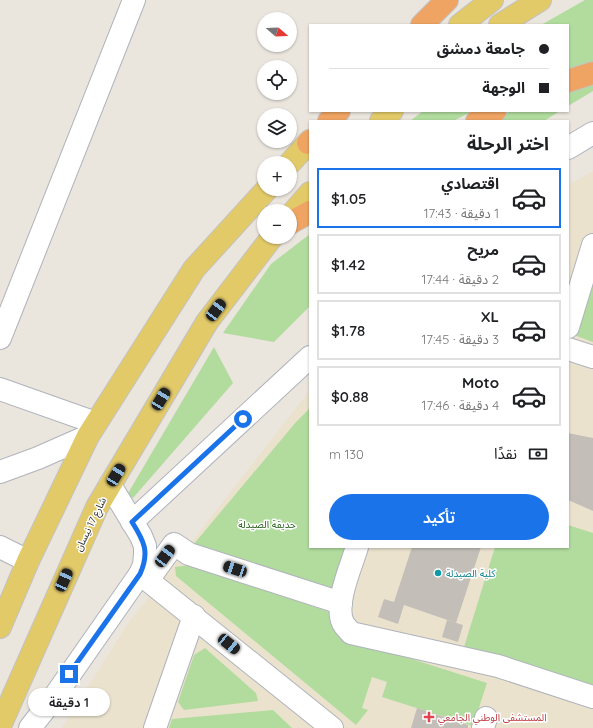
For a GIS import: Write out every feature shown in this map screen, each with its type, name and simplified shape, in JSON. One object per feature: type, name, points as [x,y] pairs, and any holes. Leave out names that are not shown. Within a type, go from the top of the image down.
[{"type":"highway","points":[[423,24],[446,0]]},
{"type":"highway","points":[[569,81],[593,73]]},
{"type":"highway","points":[[330,120],[338,112]]},
{"type":"highway","points":[[479,120],[493,112]]},
{"type":"highway","points":[[297,219],[309,213]]},
{"type":"main road","points":[[461,24],[492,0]]},
{"type":"main road","points":[[502,24],[540,0]]},
{"type":"main road","points":[[337,120],[348,112]]},
{"type":"main road","points":[[382,120],[391,112]]},
{"type":"main road","points":[[297,156],[309,143]]},
{"type":"main road","points":[[297,208],[309,194]]},
{"type":"main road","points":[[0,627],[28,561],[92,430],[194,270],[260,196]]},
{"type":"main road","name":"شارع 17 نيسان","points":[[0,726],[97,507],[207,322],[267,244]]},
{"type":"street","points":[[0,338],[134,0]]},
{"type":"street","points":[[569,147],[593,133]]},
{"type":"street","points":[[570,314],[593,245]]},
{"type":"street","points":[[569,349],[593,357]]},
{"type":"street","points":[[132,522],[309,359]]},
{"type":"street","points":[[0,388],[92,430]]},
{"type":"street","points":[[0,472],[38,458],[92,430]]},
{"type":"street","points":[[110,485],[145,546],[144,577]]},
{"type":"street","points":[[30,728],[144,577],[174,544],[189,554],[341,603]]},
{"type":"street","points":[[0,547],[28,561]]},
{"type":"street","points":[[357,548],[342,595],[340,610],[343,623],[351,633],[498,666],[593,697]]},
{"type":"street","points":[[144,577],[332,728]]},
{"type":"street","points":[[155,728],[194,616]]},
{"type":"shaded area","points":[[593,171],[593,728],[62,728],[126,626],[309,391],[309,548],[569,548],[569,184]]},
{"type":"green space","points":[[585,0],[593,0],[593,63],[569,73],[569,24],[543,24]]},
{"type":"green space","points":[[593,83],[593,91],[569,105],[569,89]]},
{"type":"green space","points":[[422,112],[471,112],[455,120],[411,120]]},
{"type":"green space","points":[[509,112],[558,112],[546,120],[492,120]]},
{"type":"green space","points":[[309,235],[309,307],[274,342],[223,333],[271,264]]},
{"type":"green space","points":[[593,273],[593,342],[574,335]]},
{"type":"green space","points":[[214,347],[233,383],[133,498],[127,495]]},
{"type":"green space","name":"حديقة الصيدلة","points":[[309,409],[309,548],[346,548],[331,592],[193,545],[296,422]]},
{"type":"green space","points":[[569,525],[593,533],[593,690],[464,647],[495,548],[569,548]]},
{"type":"green space","points":[[191,565],[335,614],[340,636],[487,683],[473,726],[382,697],[387,682],[372,677],[362,708],[368,710],[356,725],[176,576],[175,567]]},
{"type":"green space","points":[[205,648],[256,693],[258,701],[184,710],[178,702],[194,655]]},
{"type":"green space","points":[[273,710],[292,728],[169,728],[172,719]]},
{"type":"building","points":[[569,433],[593,438],[593,511],[569,500]]},
{"type":"building","name":"كلية الصيدلة","points":[[412,548],[481,548],[456,623],[404,605],[398,624],[378,617],[384,599],[394,602]]},
{"type":"building","points":[[447,620],[463,625],[458,642],[442,637]]},
{"type":"building","name":"المستشفى الوطني الجامعي","points":[[417,708],[468,725],[468,728],[411,728]]},
{"type":"place","name":"كلية الصيدلة","points":[[438,573]]},
{"type":"place","name":"المستشفى الوطني الجامعي","points":[[429,717]]},
{"type":"route","points":[[69,674],[140,574],[144,565],[145,546],[141,536],[132,522],[243,419]]}]
